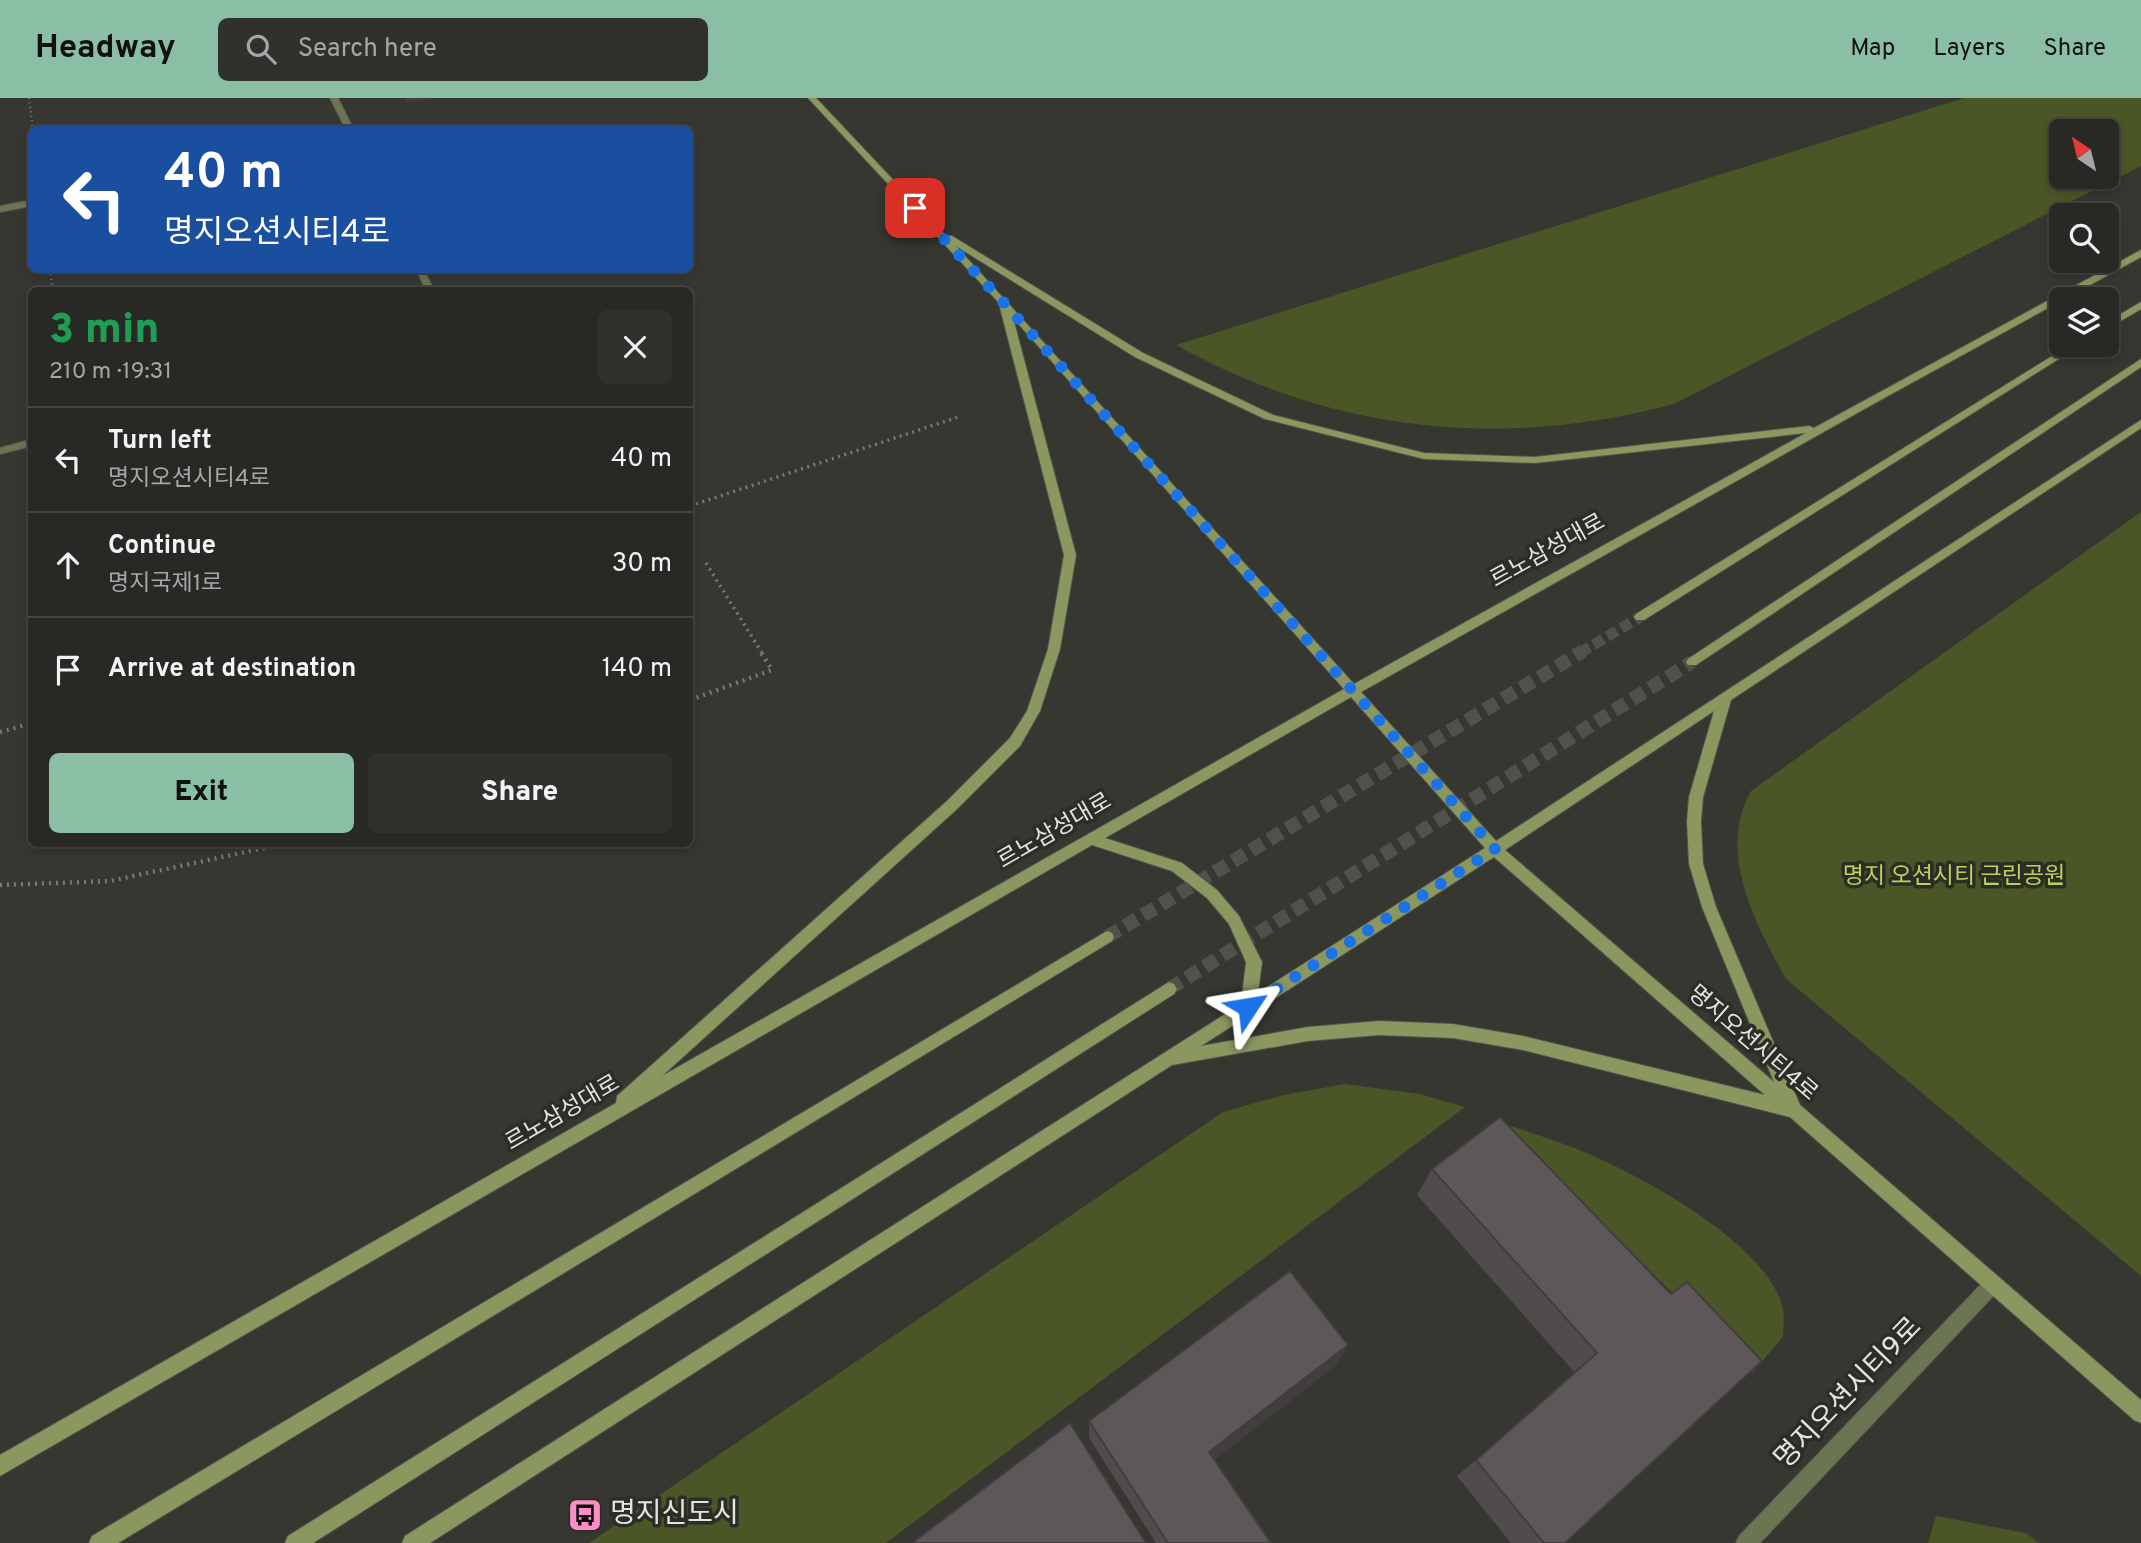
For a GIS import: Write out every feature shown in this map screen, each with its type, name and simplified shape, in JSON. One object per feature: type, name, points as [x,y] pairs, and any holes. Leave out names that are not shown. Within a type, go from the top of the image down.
[{"type":"main road","points":[[812,98],[932,227],[1139,355],[1269,418],[1424,456],[1535,460],[1818,428]]},
{"type":"main road","name":"명지오션시티4로","points":[[932,227],[1004,303],[1495,849],[2141,1413]]},
{"type":"main road","name":"르노삼성대로","points":[[0,1466],[1352,690],[1818,428],[2141,253]]},
{"type":"main road","points":[[602,1120],[952,806],[1015,742],[1033,711],[1054,649],[1070,555],[1004,303]]},
{"type":"main road","points":[[2119,318],[2141,304]]},
{"type":"main road","points":[[1640,617],[2057,357]]},
{"type":"main road","points":[[1692,662],[2141,362]]},
{"type":"main road","points":[[412,1543],[1495,849],[2141,423]]},
{"type":"main road","points":[[1725,697],[1696,797],[1693,821],[1696,864],[1709,906],[1794,1110]]},
{"type":"main road","points":[[1091,839],[1177,867],[1212,894],[1234,920],[1254,962],[1248,1007]]},
{"type":"main road","points":[[99,1543],[1107,937]]},
{"type":"main road","points":[[295,1543],[1169,989]]},
{"type":"main road","points":[[1167,1059],[1308,1034],[1379,1028],[1453,1031],[1523,1043],[1794,1110]]},
{"type":"street","points":[[334,98],[348,126]]},
{"type":"street","points":[[0,209],[28,204]]},
{"type":"street","points":[[0,450],[28,443]]},
{"type":"street","name":"명지오션시티9로","points":[[1746,1543],[1993,1284]]},
{"type":"path","points":[[29,98],[32,126]]},
{"type":"path","points":[[693,505],[958,417]]},
{"type":"path","points":[[693,699],[772,670],[706,563]]},
{"type":"path","points":[[0,732],[28,724]]},
{"type":"path","points":[[0,885],[110,881],[270,847]]},
{"type":"green space","points":[[1964,98],[2141,98],[2141,166],[2119,177],[2119,119],[2049,119],[2049,189],[2096,189],[2068,203],[2049,203],[2049,213],[1674,404],[1609,418],[1545,426],[1482,428],[1419,424],[1357,414],[1296,397],[1235,374],[1176,345]]},
{"type":"green space","name":"명지 오션시티 근린공원","points":[[2141,512],[2141,1276],[1786,979],[1763,935],[1744,888],[1737,839],[1741,814],[1751,791]]},
{"type":"green space","points":[[1345,1084],[1420,1094],[1465,1107],[886,1543],[589,1543],[1223,1112],[1284,1095]]},
{"type":"green space","points":[[1505,1124],[1577,1149],[1631,1174],[1694,1212],[1751,1257],[1770,1281],[1782,1305],[1784,1316],[1783,1337],[1752,1373]]},
{"type":"green space","points":[[1936,1516],[2026,1533],[2039,1543],[1928,1543]]},
{"type":"building","points":[[1500,1117],[1671,1294],[1687,1282],[1762,1361],[1565,1543],[1544,1543],[1476,1460],[1597,1353],[1432,1169]]},
{"type":"building","points":[[1290,1271],[1348,1345],[1209,1452],[1271,1543],[1168,1543],[1089,1421]]},
{"type":"building","points":[[1070,1423],[1146,1543],[912,1543]]},
{"type":"tunnel","points":[[1580,653],[1640,617]]},
{"type":"tunnel","points":[[1107,937],[1583,651]]},
{"type":"tunnel","points":[[1169,989],[1692,662]]},
{"type":"place","name":"명지신도시","points":[[585,1515]]},
{"type":"route","points":[[915,208],[1004,303],[1495,849],[1248,1007]]}]
